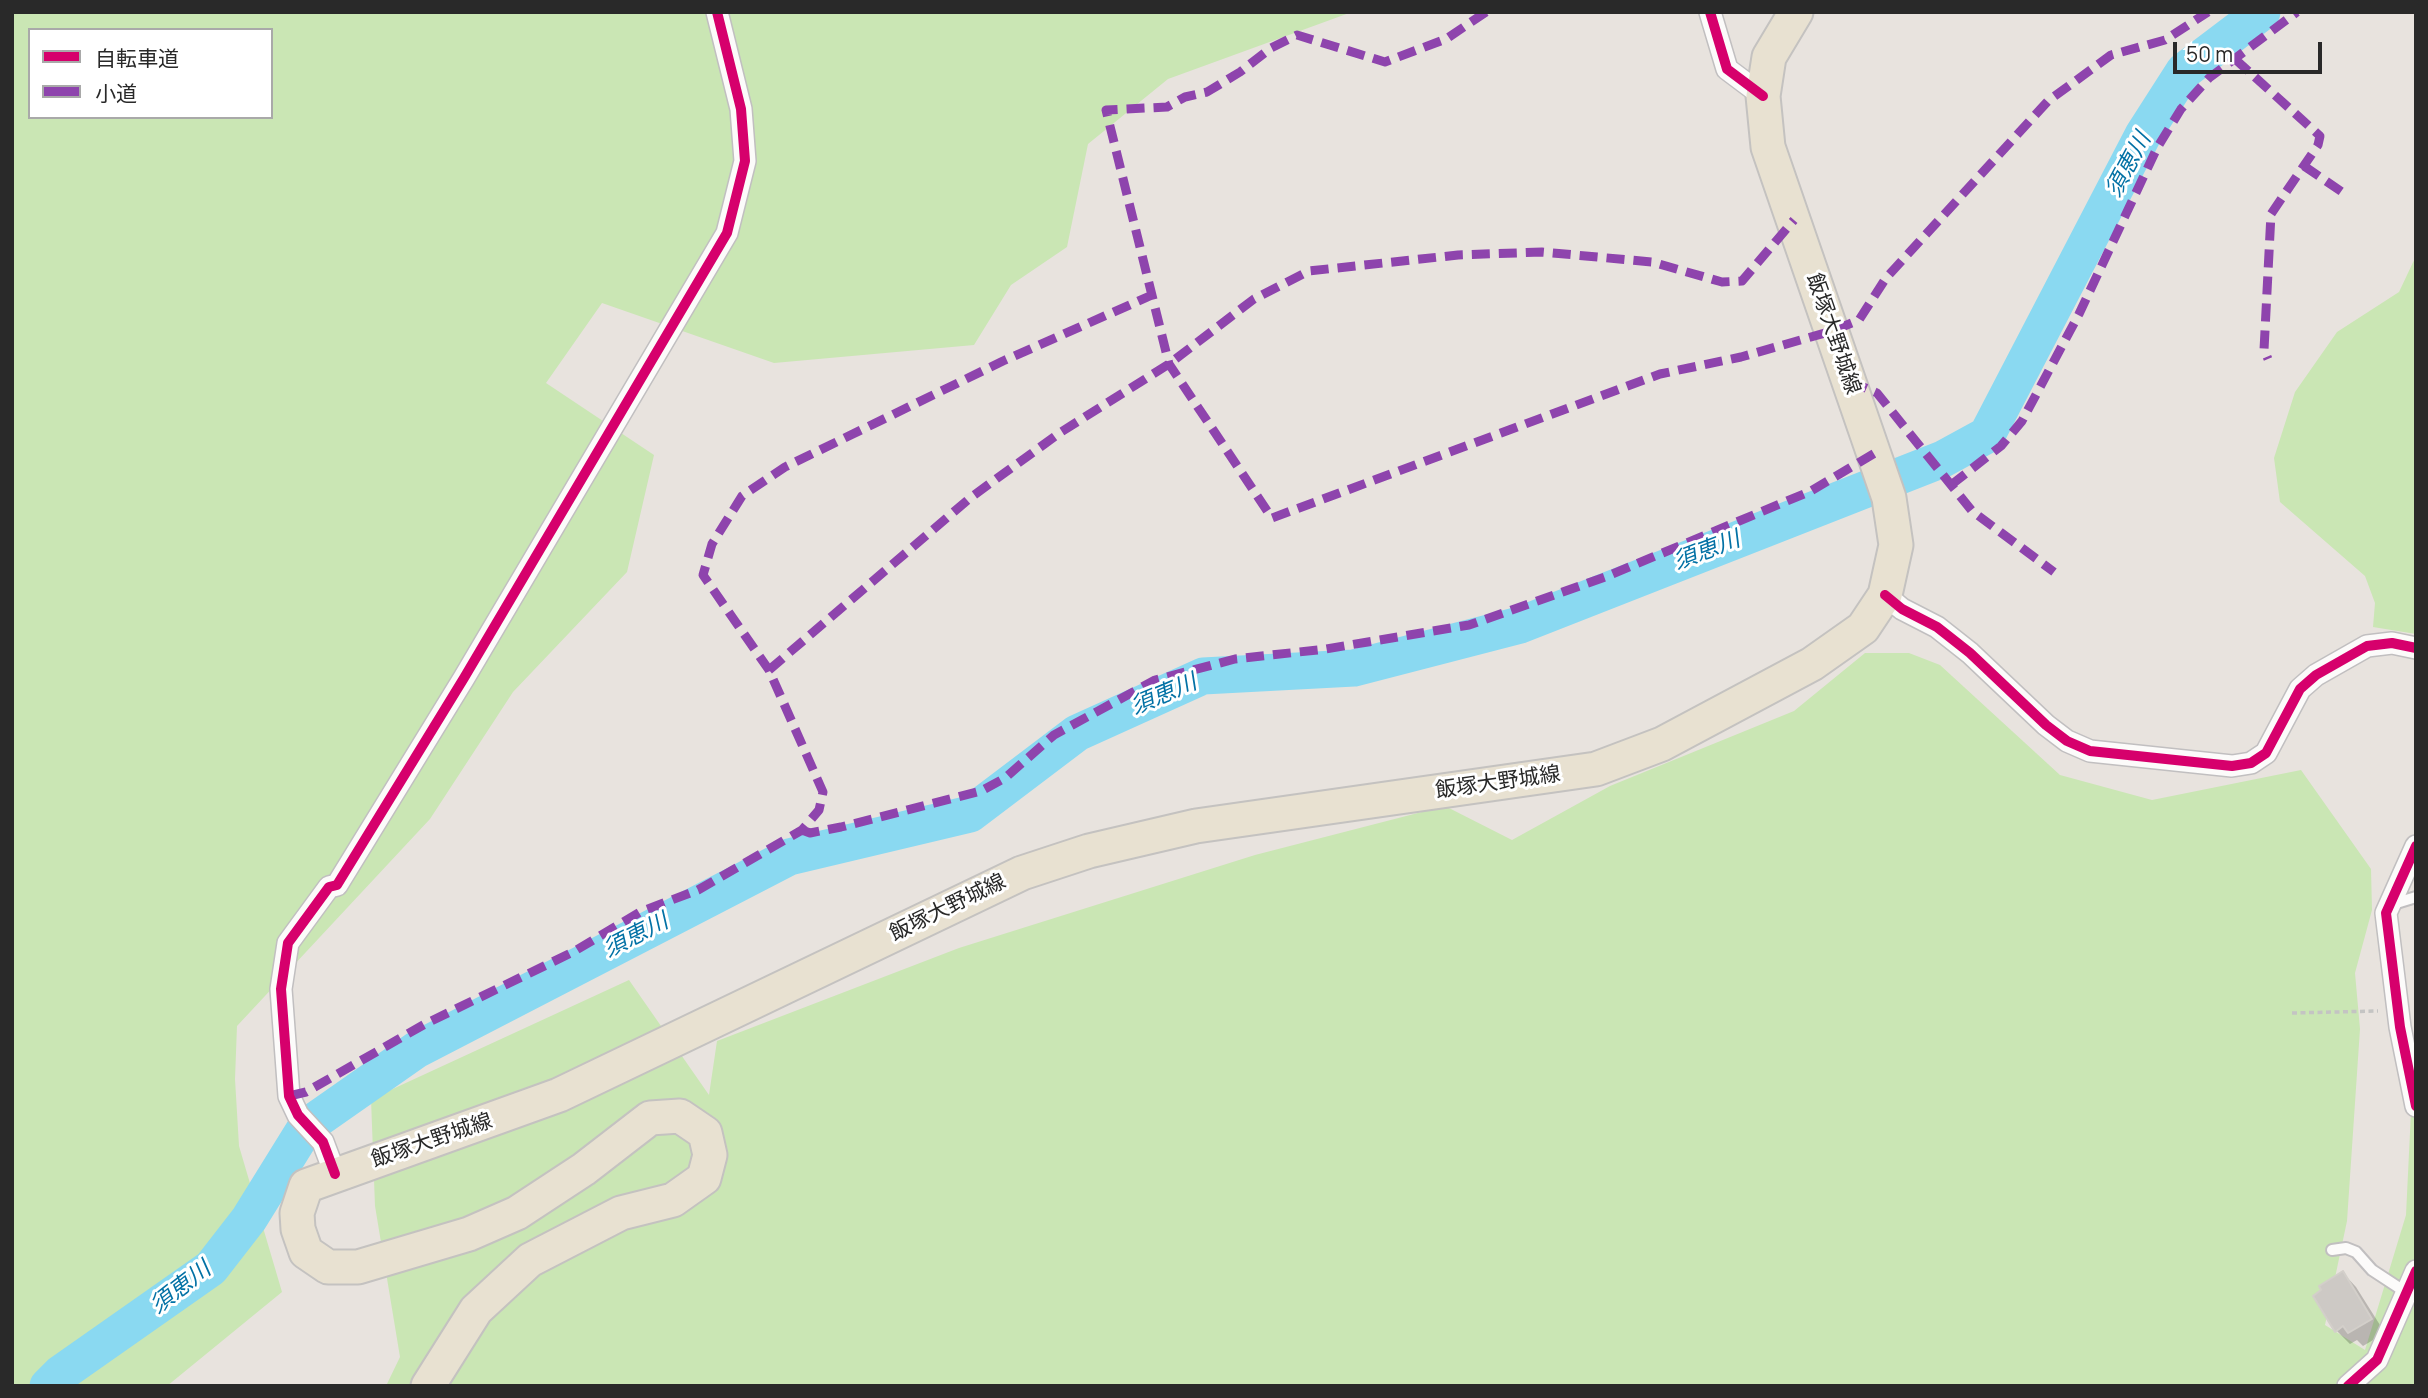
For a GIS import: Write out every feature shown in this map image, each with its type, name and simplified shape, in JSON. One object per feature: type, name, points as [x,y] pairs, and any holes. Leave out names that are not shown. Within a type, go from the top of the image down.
[{"type":"main road","name":"飯塚大野城線","points":[[428,1386],[476,1310],[530,1260],[621,1213],[673,1200],[704,1178],[710,1156],[705,1133],[680,1116],[650,1118],[584,1169],[517,1213],[469,1234],[358,1267],[328,1267],[306,1252],[298,1229],[297,1213],[306,1186],[559,1095],[1022,873],[1089,851],[1196,826],[1596,769],[1662,744],[1812,664],[1863,628],[1885,595],[1896,545],[1889,498],[1768,147],[1763,96],[1769,57],[1796,12]]},
{"type":"street","points":[[335,1174],[323,1142],[298,1115],[289,1096],[281,989],[288,943],[329,887],[337,885],[464,678],[727,233],[745,161],[741,109],[717,12]]},
{"type":"street","points":[[1710,12],[1727,69],[1763,96]]},
{"type":"street","points":[[1885,595],[1902,610],[1937,627],[1970,653],[2046,725],[2067,741],[2090,751],[2232,766],[2252,763],[2266,754],[2300,688],[2316,675],[2367,646],[2392,643],[2416,648]]},
{"type":"street","points":[[2416,846],[2386,913],[2398,1011],[2416,1106]]},
{"type":"street","points":[[2348,1386],[2377,1360],[2416,1271]]},
{"type":"lane","points":[[2390,905],[2416,897]]},
{"type":"lane","points":[[2332,1250],[2346,1248],[2356,1252],[2372,1270],[2407,1293]]},
{"type":"path","points":[[2292,1013],[2398,1011]]},
{"type":"green space","points":[[12,12],[1352,12],[1168,79],[1088,144],[1067,247],[1011,285],[974,345],[774,363],[602,303],[546,383],[654,455],[627,572],[513,692],[430,819],[237,1026],[235,1079],[239,1146],[282,1292],[167,1386],[12,1386]]},
{"type":"green space","points":[[2416,256],[2416,634],[2373,627],[2375,603],[2365,576],[2280,502],[2274,458],[2295,392],[2337,332],[2399,292]]},
{"type":"green space","points":[[1865,653],[1909,653],[1940,665],[2060,775],[2152,800],[2301,770],[2371,869],[2372,910],[2355,973],[2360,1029],[2347,1221],[2325,1325],[2365,1350],[2406,1215],[2416,1008],[2416,1386],[386,1386],[400,1357],[375,1206],[371,1099],[629,980],[709,1095],[717,1041],[959,948],[1255,855],[1445,806],[1512,840],[1610,786],[1794,711]]},
{"type":"building","points":[[2343,1271],[2372,1319],[2348,1333],[2343,1326],[2335,1332],[2313,1296],[2321,1290],[2319,1286]]},
{"type":"waterway","name":"須恵川","points":[[48,1386],[60,1374],[211,1268],[249,1219],[306,1127],[416,1050],[789,857],[970,814],[1077,733],[1203,676],[1354,668],[1520,625],[1943,459],[1987,435],[2143,135],[2184,71],[2262,12]]},
{"type":"marked path","points":[[1486,12],[1446,39],[1385,62],[1297,35],[1271,48],[1240,72],[1207,92],[1185,97],[1167,107],[1106,110],[1169,364],[1272,518],[1660,374],[1741,357],[1832,331],[1859,320],[1886,278],[2048,101],[2111,55],[2165,40],[2208,12]]},
{"type":"marked path","points":[[1951,485],[2001,446],[2022,421],[2079,314],[2157,148],[2181,109],[2209,78],[2297,12]]},
{"type":"marked path","points":[[2235,59],[2320,136],[2318,145],[2271,214],[2264,350],[2268,359]]},
{"type":"marked path","points":[[2304,166],[2348,196]]},
{"type":"marked path","points":[[769,670],[970,498],[1061,432],[1169,364],[1254,299],[1309,271],[1458,255],[1542,252],[1652,262],[1722,282],[1742,281],[1794,220]]},
{"type":"marked path","points":[[289,1096],[306,1092],[425,1024],[573,952],[640,912],[698,890],[802,830],[819,810],[823,792],[769,670],[703,575],[712,544],[742,496],[785,467],[1003,361],[1152,295]]},
{"type":"marked path","points":[[1850,381],[1877,393],[1972,511],[2054,572]]},
{"type":"marked path","points":[[802,830],[810,833],[841,827],[981,791],[1005,778],[1054,735],[1155,680],[1235,659],[1326,649],[1469,625],[1605,577],[1811,491],[1875,453]]},
{"type":"cycle path","points":[[335,1174],[323,1142],[298,1115],[289,1096],[281,989],[288,943],[329,887],[337,885],[464,678],[727,233],[745,161],[741,109],[717,12]]},
{"type":"cycle path","points":[[1710,12],[1727,69],[1763,96]]},
{"type":"cycle path","points":[[1885,595],[1902,609],[1937,627],[1970,653],[2046,725],[2067,741],[2090,751],[2232,766],[2251,763],[2266,753],[2300,689],[2316,675],[2367,646],[2392,643],[2416,648]]},
{"type":"cycle path","points":[[2416,846],[2386,913],[2400,1027],[2416,1106]]},
{"type":"cycle path","points":[[2348,1386],[2377,1360],[2416,1271]]}]
